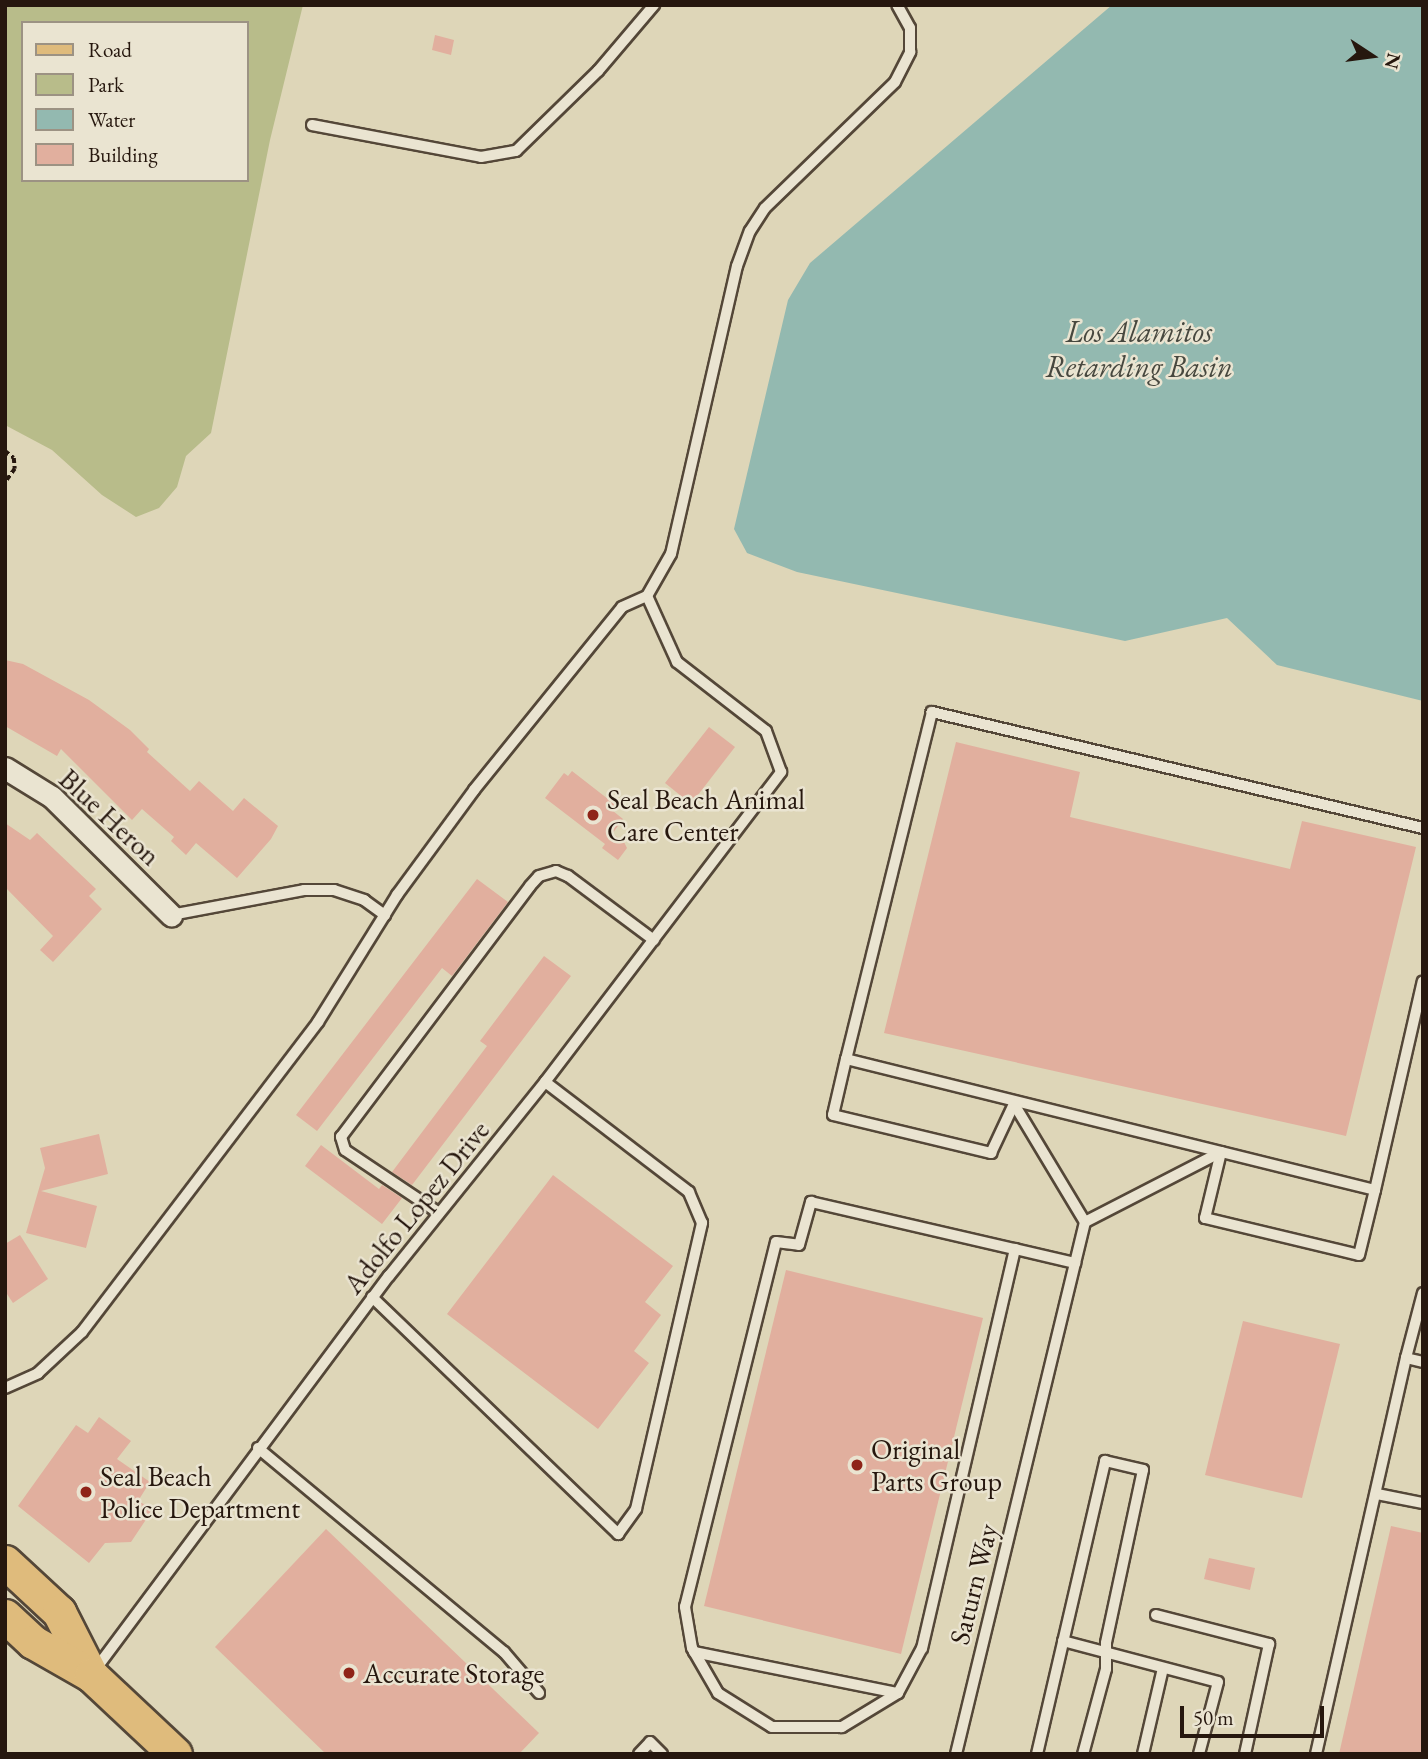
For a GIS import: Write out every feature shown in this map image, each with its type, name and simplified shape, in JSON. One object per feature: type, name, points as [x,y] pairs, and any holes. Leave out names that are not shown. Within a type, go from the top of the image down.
[{"type":"main road","points":[[5,1562],[59,1612],[91,1675]]},
{"type":"main road","points":[[5,1616],[33,1642],[91,1675],[175,1754]]},
{"type":"street","name":"Blue Heron","points":[[5,768],[61,804],[171,915]]},
{"type":"lane","points":[[312,125],[481,157],[516,151],[598,71],[654,5]]},
{"type":"lane","points":[[5,1388],[38,1373],[82,1332],[318,1021],[385,915],[474,790],[622,607],[647,596],[671,554],[737,266],[750,231],[765,208],[895,82],[910,52],[910,28],[897,5]]},
{"type":"lane","name":"Adolfo Lopez Drive","points":[[91,1675],[372,1297],[545,1082],[781,772],[766,731],[677,662],[647,596]]},
{"type":"lane","points":[[1014,1104],[991,1153],[833,1115],[932,712],[1423,828]]},
{"type":"lane","points":[[439,1213],[345,1150],[341,1136],[539,876],[556,871],[593,893],[653,940]]},
{"type":"lane","points":[[171,915],[304,890],[344,893],[364,900],[385,915]]},
{"type":"lane","points":[[1221,1152],[1205,1218],[1359,1255],[1423,981]]},
{"type":"lane","points":[[846,1059],[1014,1104],[1375,1190]]},
{"type":"lane","points":[[372,1297],[618,1534],[636,1509],[702,1223],[689,1192],[545,1082]]},
{"type":"lane","points":[[1014,1104],[1085,1222],[1221,1152]]},
{"type":"lane","points":[[1015,1249],[922,1648],[898,1693],[842,1727],[772,1727],[718,1693],[694,1652],[685,1607],[776,1242],[799,1245],[811,1202],[1015,1249],[1075,1263]]},
{"type":"lane","name":"Saturn Way","points":[[956,1754],[1085,1222]]},
{"type":"lane","points":[[1317,1754],[1423,1293]]},
{"type":"lane","points":[[1406,1358],[1423,1362]]},
{"type":"lane","points":[[258,1448],[504,1652],[540,1693]]},
{"type":"lane","points":[[1037,1754],[1105,1461],[1143,1470],[1106,1653],[1106,1669],[1083,1754]]},
{"type":"lane","points":[[1377,1494],[1423,1503]]},
{"type":"lane","points":[[1156,1615],[1269,1644],[1245,1754]]},
{"type":"lane","points":[[1063,1641],[1218,1682],[1199,1754]]},
{"type":"lane","points":[[694,1652],[898,1693]]},
{"type":"lane","points":[[1143,1754],[1163,1668]]},
{"type":"lane","points":[[639,1754],[650,1742],[662,1754]]},
{"type":"path","points":[[5,451],[14,458],[15,469],[5,483]]},
{"type":"green space","points":[[5,5],[303,5],[270,140],[211,433],[186,456],[177,487],[159,508],[136,517],[102,495],[52,450],[5,425]]},
{"type":"water","name":"Los Alamitos Retarding Basin","points":[[1112,5],[1423,5],[1423,701],[1277,665],[1227,618],[1125,641],[797,572],[747,553],[734,529],[788,300],[810,263]]},
{"type":"building","points":[[435,35],[454,40],[451,55],[432,50]]},
{"type":"building","points":[[5,660],[23,664],[89,700],[130,730],[149,749],[147,752],[190,791],[199,781],[233,811],[244,798],[278,826],[271,839],[237,878],[196,843],[186,855],[171,841],[174,837],[142,809],[132,820],[61,749],[57,756],[5,726]]},
{"type":"building","name":"Seal Beach Animal Care Center","points":[[709,727],[735,747],[691,804],[665,783]]},
{"type":"building","points":[[956,742],[1080,772],[1070,817],[1290,869],[1302,821],[1416,847],[1346,1136],[884,1033]]},
{"type":"building","name":"Seal Beach Animal Care Center","points":[[572,771],[617,806],[613,811],[623,819],[607,841],[613,834],[624,842],[627,848],[618,860],[602,848],[605,844],[545,798],[564,773],[568,776]]},
{"type":"building","points":[[5,823],[30,840],[37,833],[96,889],[89,896],[102,909],[53,962],[40,950],[53,936],[5,887]]},
{"type":"building","points":[[477,879],[508,902],[452,976],[442,968],[317,1131],[296,1115]]},
{"type":"building","points":[[544,956],[571,976],[412,1185],[392,1172],[487,1046],[480,1041]]},
{"type":"building","points":[[99,1134],[108,1174],[41,1191],[97,1206],[86,1248],[26,1233],[45,1168],[40,1148]]},
{"type":"building","points":[[321,1145],[379,1189],[382,1185],[402,1198],[382,1224],[305,1166]]},
{"type":"building","points":[[553,1175],[673,1266],[645,1302],[661,1315],[634,1351],[649,1363],[598,1429],[447,1314]]},
{"type":"building","points":[[20,1235],[48,1279],[13,1303],[5,1291],[5,1244]]},
{"type":"building","points":[[786,1270],[983,1318],[901,1654],[704,1606]]},
{"type":"building","points":[[1243,1321],[1340,1344],[1302,1498],[1205,1475]]},
{"type":"building","name":"Seal Beach Police Department","points":[[99,1417],[131,1441],[117,1459],[150,1482],[138,1501],[153,1509],[131,1542],[105,1543],[89,1563],[18,1506],[76,1425],[88,1433]]},
{"type":"building","points":[[1391,1526],[1423,1533],[1423,1754],[1339,1754]]},
{"type":"building","points":[[326,1529],[539,1733],[519,1754],[326,1754],[215,1647]]},
{"type":"building","points":[[1209,1558],[1255,1568],[1250,1590],[1204,1579]]},
{"type":"place","name":"Seal Beach Animal Care Center","points":[[593,815]]},
{"type":"place","name":"Original Parts Group","points":[[857,1465]]},
{"type":"place","name":"Seal Beach Police Department","points":[[86,1492]]},
{"type":"place","name":"Accurate Storage","points":[[349,1673]]}]
